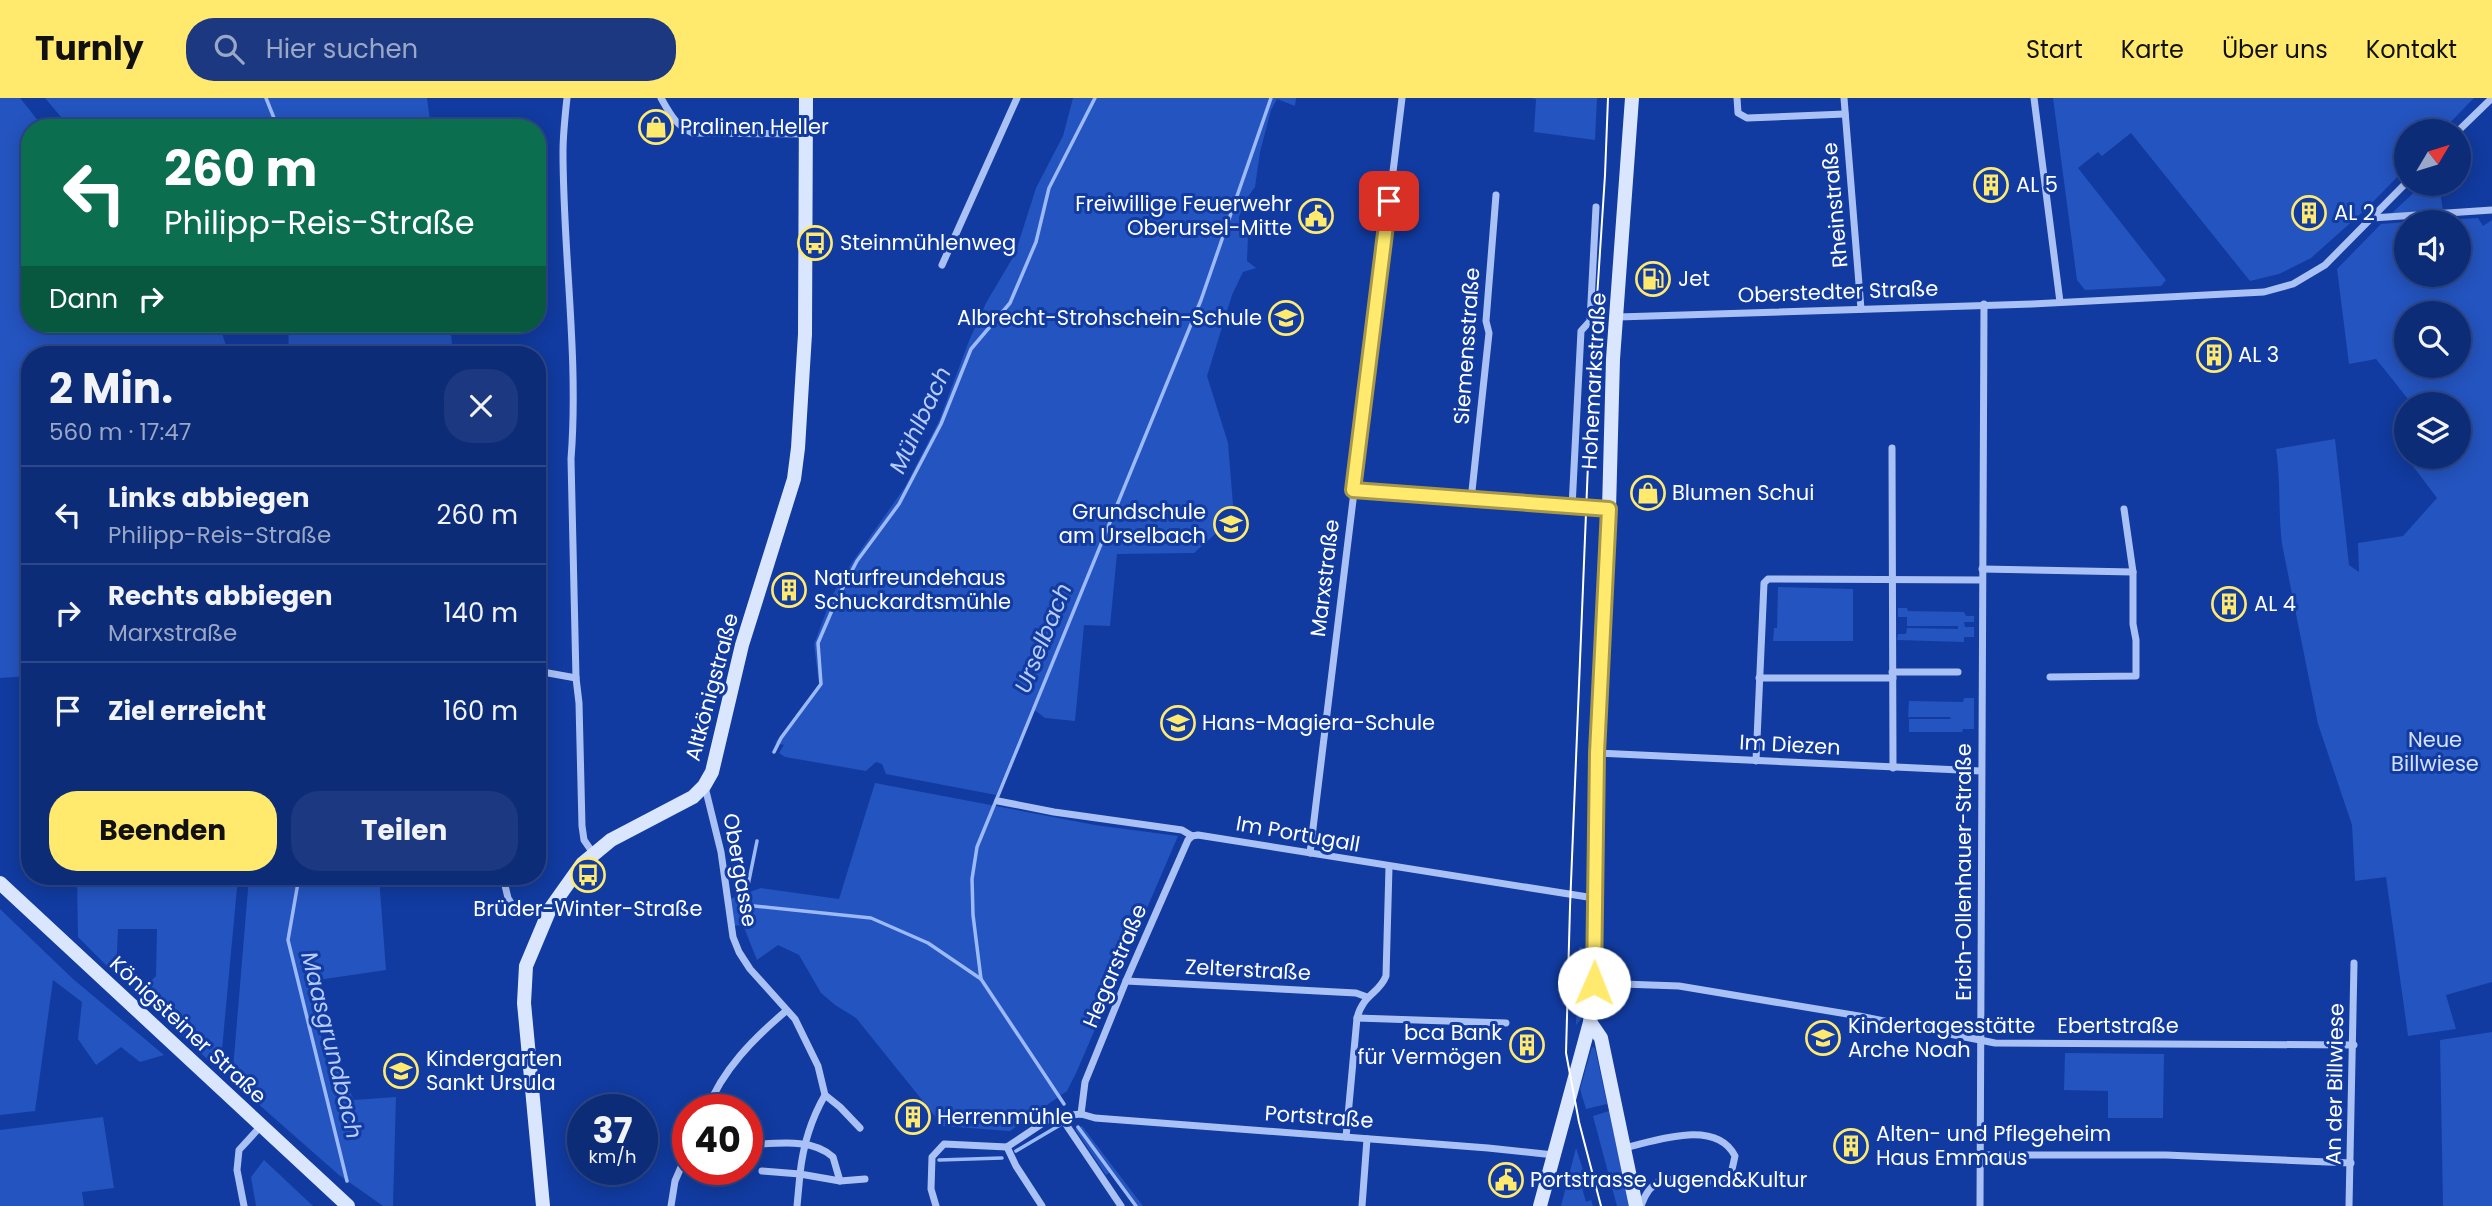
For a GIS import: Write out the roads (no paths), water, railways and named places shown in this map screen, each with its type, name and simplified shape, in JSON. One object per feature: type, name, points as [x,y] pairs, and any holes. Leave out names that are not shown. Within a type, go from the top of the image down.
[{"type":"street","points":[[567,98],[563,151],[573,424],[571,459],[576,678],[582,825],[584,840],[593,853]]},
{"type":"street","points":[[661,98],[674,121],[682,129],[693,133],[805,134]]},
{"type":"street","name":"Altkönigstraße","points":[[543,1206],[524,1011],[525,974],[550,909],[569,880],[593,853],[611,840],[687,801],[705,786],[712,772],[742,645],[794,479],[805,334],[806,98]]},
{"type":"street","points":[[942,265],[1017,98]]},
{"type":"street","name":"Marxstraße","points":[[1310,853],[1402,98]]},
{"type":"street","name":"Hohemarkstraße","points":[[1540,1206],[1590,1023],[1594,983],[1597,753],[1613,359],[1632,98]]},
{"type":"street","points":[[1737,98],[1738,113],[1747,118],[1845,114]]},
{"type":"street","name":"Rheinstraße","points":[[1844,98],[1861,309]]},
{"type":"street","points":[[2034,98],[2060,302]]},
{"type":"street","points":[[2470,119],[2492,98]]},
{"type":"street","name":"Siemensstraße","points":[[1471,500],[1489,333],[1486,321],[1496,195]]},
{"type":"street","name":"Oberstedter Straße","points":[[1618,317],[2239,295],[2283,287],[2301,280],[2325,265],[2394,195]]},
{"type":"street","name":"Hohemarkstraße","points":[[1572,507],[1581,331],[1590,321],[1596,207]]},
{"type":"street","points":[[2372,218],[2492,211]]},
{"type":"street","name":"Erich-Ollenhauer-Straße","points":[[1980,1206],[1984,304]]},
{"type":"street","points":[[1892,448],[1893,768]]},
{"type":"street","points":[[1353,490],[1609,509]]},
{"type":"street","points":[[2050,677],[2136,676],[2133,572],[2123,509]]},
{"type":"street","points":[[1982,569],[2133,572]]},
{"type":"street","points":[[1756,761],[1764,583],[1768,579],[1982,580]]},
{"type":"street","points":[[1759,678],[1958,672]]},
{"type":"street","points":[[546,673],[576,678]]},
{"type":"street","name":"Im Diezen","points":[[1597,753],[1981,771]]},
{"type":"street","name":"Obergasse","points":[[705,786],[721,852],[733,937],[750,970],[795,1019],[810,1045],[825,1095]]},
{"type":"street","name":"Im Portugall","points":[[998,801],[1054,812],[1182,830],[1192,836],[1594,898]]},
{"type":"street","name":"Hegarstraße","points":[[1081,1114],[1085,1082],[1126,981],[1192,836]]},
{"type":"street","points":[[1346,1137],[1357,1018],[1367,997],[1382,985],[1387,975],[1389,867]]},
{"type":"street","name":"Königsteiner Straße","points":[[0,883],[348,1206]]},
{"type":"street","points":[[505,885],[508,898],[518,914]]},
{"type":"street","name":"An der Billwiese","points":[[2349,1206],[2354,963]]},
{"type":"street","name":"Zelterstraße","points":[[1126,981],[1356,993],[1367,997]]},
{"type":"street","name":"Ebertstraße","points":[[1594,983],[1703,989],[1995,1043],[2354,1045]]},
{"type":"street","points":[[714,1094],[759,1034],[786,1012]]},
{"type":"street","points":[[1357,1018],[1506,1023]]},
{"type":"street","points":[[1590,1023],[1601,1038],[1639,1206]]},
{"type":"street","points":[[797,1206],[804,1145],[815,1113],[825,1095],[860,1128]]},
{"type":"street","name":"Portstraße","points":[[1007,1147],[1052,1117],[1081,1114],[1095,1118],[1554,1155]]},
{"type":"street","points":[[1061,1117],[1121,1206]]},
{"type":"street","points":[[244,1206],[237,1170],[239,1150],[261,1126]]},
{"type":"street","points":[[1624,1148],[1665,1138],[1696,1135],[1724,1142],[1735,1156],[1731,1174],[1721,1180],[1657,1180],[1648,1189],[1639,1206]]},
{"type":"street","points":[[1363,1206],[1367,1139]]},
{"type":"street","points":[[936,1206],[931,1189],[932,1157],[944,1144],[1007,1147],[1042,1206]]},
{"type":"street","points":[[763,1145],[804,1145],[819,1148],[833,1157],[840,1181]]},
{"type":"street","points":[[1980,1155],[2166,1156],[2351,1163]]},
{"type":"street","points":[[763,1171],[840,1181],[865,1179]]},
{"type":"street","points":[[671,1206],[674,1185]]},
{"type":"waterway","name":"Maasgrundbach","points":[[266,98],[274,119]]},
{"type":"waterway","name":"Mühlbach","points":[[774,752],[781,738],[821,684],[818,643],[857,561],[899,504],[941,424],[971,349],[1010,303],[1036,242],[1049,188],[1095,98]]},
{"type":"waterway","name":"Urselbach","points":[[1064,1104],[981,979],[973,915],[972,879],[977,847],[1201,300],[1271,98]]},
{"type":"waterway","name":"Mühlbach","points":[[757,841],[744,905],[871,918],[928,943],[981,979]]},
{"type":"waterway","name":"Maasgrundbach","points":[[298,885],[288,940],[347,1181]]},
{"type":"waterway","name":"Mühlbach","points":[[1016,1151],[1060,1125]]},
{"type":"waterway","name":"Urselbach","points":[[1078,1127],[1136,1206]]},
{"type":"waterway","name":"Mühlbach","points":[[939,1160],[1002,1158]]},
{"type":"tram line","points":[[1601,1206],[1579,1122],[1566,1053],[1591,390],[1608,98]]},
{"type":"place","name":"Pralinen Heller","points":[[656,127]]},
{"type":"place","name":"AL 5","points":[[1991,185]]},
{"type":"place","name":"AL 2","points":[[2309,213]]},
{"type":"place","name":"Freiwillige Feuerwehr Oberursel-Mitte","points":[[1316,216]]},
{"type":"place","name":"Steinmühlenweg","points":[[815,243]]},
{"type":"place","name":"Jet","points":[[1653,279]]},
{"type":"place","name":"Albrecht-Strohschein-Schule","points":[[1286,318]]},
{"type":"place","name":"AL 3","points":[[2214,355]]},
{"type":"place","name":"Blumen Schui","points":[[1648,493]]},
{"type":"place","name":"Grundschule am Urselbach","points":[[1231,524]]},
{"type":"place","name":"Naturfreundehaus Schuckardtsmühle","points":[[789,590]]},
{"type":"place","name":"AL 4","points":[[2229,604]]},
{"type":"place","name":"Hans-Magiera-Schule","points":[[1178,723]]},
{"type":"place","name":"Brüder-Winter-Straße","points":[[588,875]]},
{"type":"place","name":"Kindertagesstätte Arche Noah","points":[[1823,1038]]},
{"type":"place","name":"bca Bank für Vermögen","points":[[1527,1045]]},
{"type":"place","name":"Kindergarten Sankt Ursula","points":[[401,1071]]},
{"type":"place","name":"Herrenmühle","points":[[913,1117]]},
{"type":"place","name":"Alten- und Pflegeheim Haus Emmaus","points":[[1851,1146]]},
{"type":"place","name":"Portstrasse Jugend&Kultur","points":[[1506,1180]]},
{"type":"park label","name":"Neue Billwiese","points":[[2435,752]]}]
